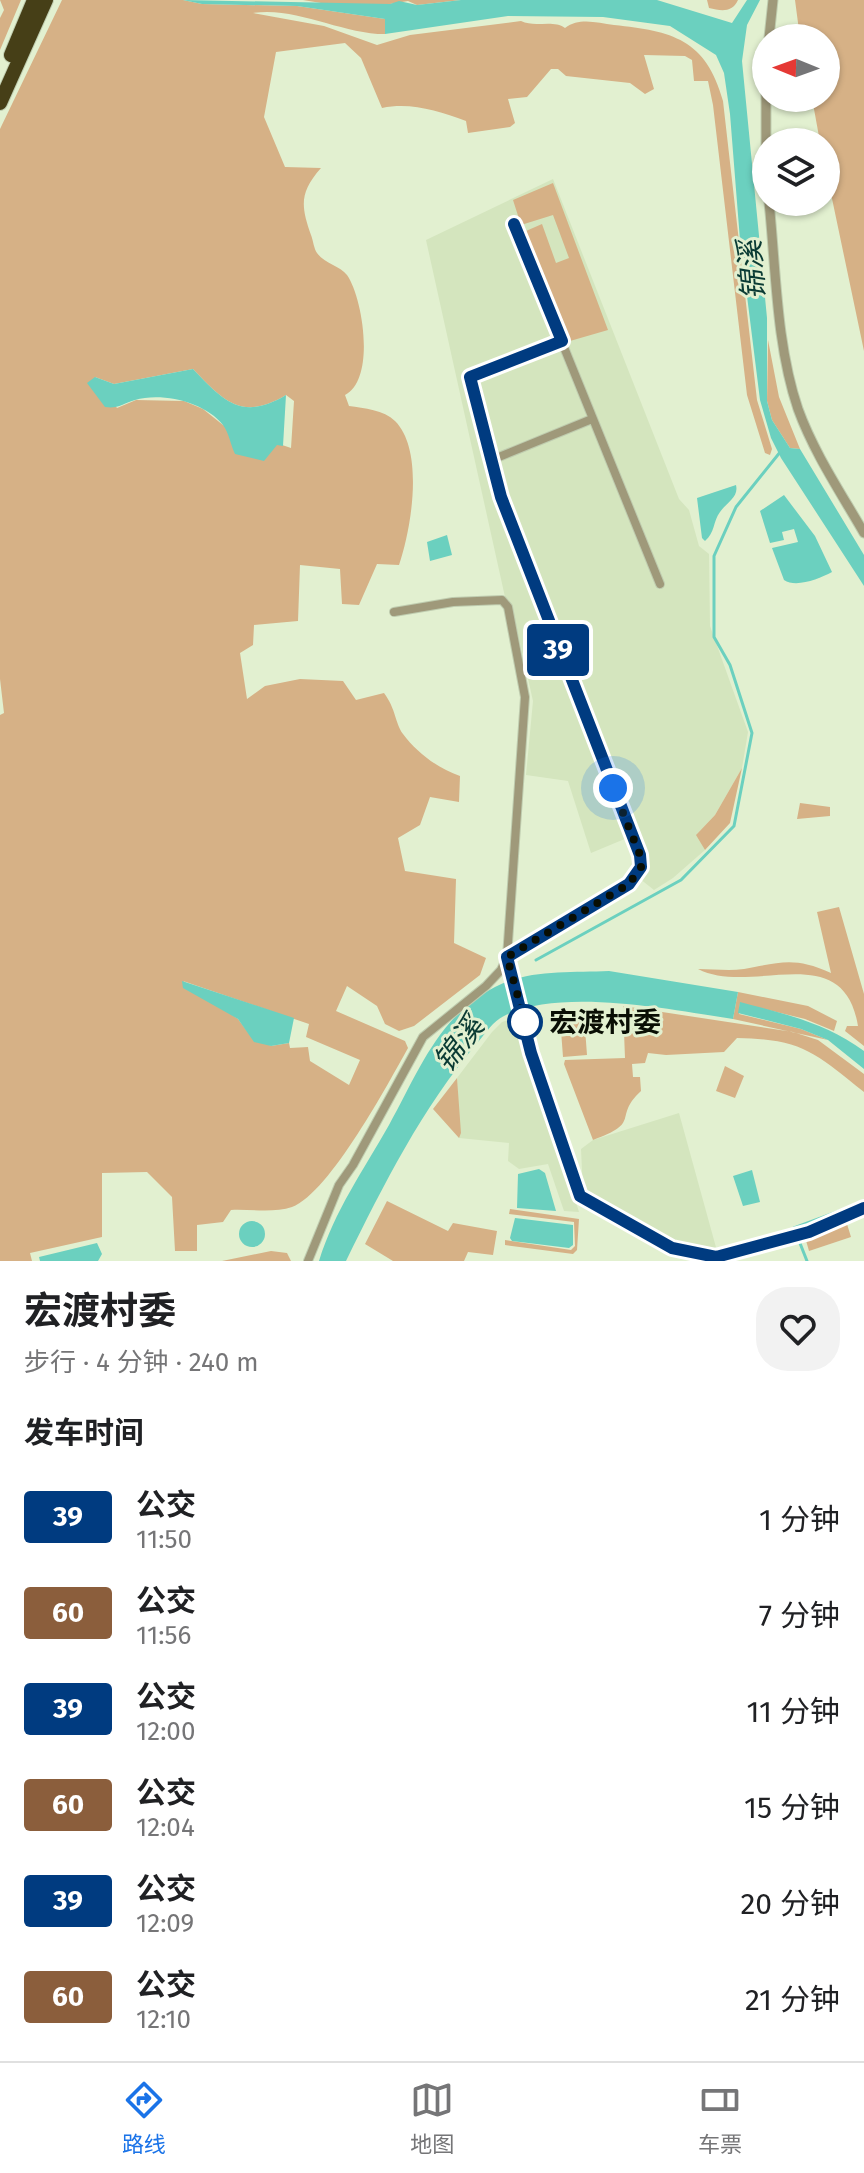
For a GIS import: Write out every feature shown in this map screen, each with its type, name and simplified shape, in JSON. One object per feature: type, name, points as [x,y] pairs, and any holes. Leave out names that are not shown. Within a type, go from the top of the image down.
[{"type":"highway","points":[[0,81],[34,0]]},
{"type":"highway","points":[[0,103],[46,0]]},
{"type":"street","points":[[770,24],[773,0]]},
{"type":"street","points":[[770,216],[784,344],[798,407],[814,448],[864,533]]},
{"type":"street","points":[[514,224],[660,584]]},
{"type":"street","points":[[507,957],[629,884],[641,867],[640,855],[501,497],[470,377],[562,341]]},
{"type":"street","points":[[493,464],[494,459],[592,419]]},
{"type":"street","points":[[308,1261],[339,1185],[388,1105],[423,1037],[486,986],[501,970],[507,957],[525,697],[508,607],[502,600],[484,599],[394,612]]},
{"type":"street","points":[[507,957],[513,968],[531,1053],[580,1196],[672,1248],[717,1259],[809,1232],[864,1208]]},
{"type":"shaded area","points":[[0,0],[21,0],[0,50],[0,18],[4,10]]},
{"type":"shaded area","points":[[62,0],[183,0],[202,4],[297,6],[385,19],[385,34],[352,30],[285,13],[253,13],[324,26],[377,45],[410,35],[521,21],[565,28],[589,22],[635,27],[669,35],[696,51],[716,80],[723,101],[757,400],[772,449],[770,455],[765,453],[747,395],[713,105],[708,81],[694,81],[692,60],[685,56],[644,55],[654,89],[645,94],[630,83],[566,76],[558,69],[551,69],[527,97],[508,99],[515,123],[510,127],[468,133],[466,121],[445,114],[414,107],[382,108],[361,58],[345,43],[276,52],[264,117],[285,167],[321,168],[309,185],[304,200],[308,225],[317,253],[347,275],[362,319],[361,373],[355,386],[345,395],[349,406],[380,412],[395,421],[410,451],[413,491],[408,532],[399,565],[377,564],[359,605],[342,604],[340,569],[300,565],[298,621],[254,625],[253,645],[240,653],[247,699],[265,686],[300,679],[343,681],[356,700],[384,693],[400,730],[415,748],[429,760],[460,776],[459,802],[430,797],[420,825],[398,838],[405,871],[456,879],[454,943],[486,958],[480,975],[414,1026],[399,1031],[385,1024],[377,1006],[347,986],[336,1011],[405,1041],[408,1048],[388,1084],[341,1159],[307,1197],[285,1209],[231,1210],[223,1222],[197,1225],[197,1251],[175,1251],[172,1197],[147,1172],[102,1173],[102,1237],[30,1253],[32,1261],[0,1261],[0,715],[4,713],[0,679],[0,129]],"holes":[[[193,369],[234,404],[257,407],[286,395],[294,401],[291,448],[223,425],[203,409],[184,401],[136,400],[117,408],[95,377],[114,384]],[[183,981],[309,1024],[306,1037],[360,1060],[349,1085],[310,1061],[308,1047],[290,1048],[289,1043],[271,1046],[250,1035],[238,1019]]]},
{"type":"shaded area","points":[[303,0],[461,0],[417,5],[408,1],[327,4]]},
{"type":"shaded area","points":[[707,0],[738,0],[733,7],[722,10],[709,8]]},
{"type":"shaded area","points":[[795,0],[864,0],[864,351],[836,216],[840,216],[840,128],[817,128],[815,112],[840,112],[840,24],[798,24]]},
{"type":"shaded area","points":[[553,179],[679,499],[689,510],[699,546],[709,554],[710,626],[748,732],[742,768],[715,815],[697,834],[705,850],[654,890],[630,871],[632,853],[627,838],[591,853],[568,781],[526,775],[533,701],[512,607],[505,597],[426,240]]},
{"type":"shaded area","points":[[553,183],[608,330],[570,341],[526,231],[542,224],[556,263],[569,258],[553,215],[521,225],[513,200]]},
{"type":"shaded area","points":[[768,340],[779,397],[800,449],[790,448],[772,420],[767,401]]},
{"type":"shaded area","points":[[742,768],[730,823],[705,850],[696,835],[715,815]]},
{"type":"shaded area","points":[[800,803],[830,807],[830,816],[797,819]]},
{"type":"shaded area","points":[[839,907],[864,994],[864,1046],[845,1031],[847,1026],[858,1026],[849,999],[834,983],[815,976],[720,976],[698,969],[738,970],[788,962],[831,973],[817,912]]},
{"type":"shaded area","points":[[738,992],[808,1006],[837,1021],[834,1031],[805,1019],[740,1003],[739,1014],[801,1029],[828,1040],[733,1019]]},
{"type":"shaded area","points":[[623,1006],[793,1032],[818,1040],[864,1074],[864,1092],[820,1058],[778,1041],[737,1038],[724,1052],[648,1053],[645,1063],[632,1064],[633,1077],[640,1077],[641,1091],[628,1108],[623,1124],[593,1140],[564,1064],[565,1060],[625,1058]]},
{"type":"shaded area","points":[[584,1015],[587,1055],[563,1057],[560,1017]]},
{"type":"shaded area","points":[[518,1017],[579,1212],[564,1211],[548,1164],[519,1169],[508,1161],[509,1143],[459,1138],[457,1078],[502,1022]]},
{"type":"shaded area","points":[[725,1066],[744,1076],[735,1098],[716,1091]]},
{"type":"shaded area","points":[[457,1078],[461,1133],[459,1138],[433,1109]]},
{"type":"shaded area","points":[[679,1113],[717,1251],[706,1252],[676,1245],[585,1197],[583,1192],[581,1149],[593,1140]]},
{"type":"shaded area","points":[[387,1201],[448,1231],[453,1223],[497,1231],[493,1255],[468,1252],[464,1261],[393,1261],[365,1244]]},
{"type":"shaded area","points":[[510,1209],[579,1219],[577,1250],[573,1254],[505,1245],[505,1240],[571,1250],[575,1246],[574,1222],[509,1214]]},
{"type":"shaded area","points":[[847,1224],[851,1237],[809,1251],[805,1237]]},
{"type":"shaded area","points":[[271,1251],[287,1253],[291,1261],[222,1261]]},
{"type":"water","name":"锦溪","points":[[183,0],[390,4],[399,1],[417,5],[461,0],[657,0],[732,23],[747,0],[760,0],[747,25],[742,61],[752,164],[752,216],[757,216],[767,318],[767,401],[772,420],[790,448],[800,449],[864,555],[864,586],[781,458],[771,438],[760,400],[740,240],[730,114],[724,73],[716,55],[670,26],[603,17],[508,16],[385,34],[385,19],[297,6],[202,4]]},
{"type":"water","points":[[193,369],[234,404],[257,407],[286,395],[283,446],[277,445],[264,461],[235,454],[223,425],[205,410],[182,401],[158,397],[105,407],[87,383],[95,377],[114,384]]},
{"type":"water","points":[[736,485],[734,496],[720,512],[705,541],[702,538],[697,498]]},
{"type":"water","points":[[784,495],[815,536],[832,572],[801,583],[784,580],[772,548],[798,542],[794,529],[782,532],[784,540],[770,543],[760,511]]},
{"type":"water","points":[[447,535],[452,555],[430,561],[427,542]]},
{"type":"water","name":"锦溪","points":[[609,971],[738,992],[733,1019],[649,1006],[585,1002],[527,1007],[500,1018],[439,1093],[390,1175],[346,1261],[319,1261],[341,1208],[420,1066],[458,1013],[495,987],[522,977]]},
{"type":"water","points":[[182,981],[294,1018],[289,1043],[271,1046],[254,1042],[238,1019],[183,988]]},
{"type":"water","points":[[740,1002],[805,1020],[850,1041],[864,1051],[864,1069],[828,1040],[801,1029],[738,1013]]},
{"type":"water","points":[[539,1169],[545,1173],[556,1211],[517,1208],[518,1174]]},
{"type":"water","points":[[752,1170],[760,1202],[743,1206],[733,1176]]},
{"type":"water","points":[[515,1218],[573,1225],[573,1245],[569,1248],[512,1241]]},
{"type":"water","points":[[252,1221],[261,1225],[265,1234],[261,1243],[252,1247],[243,1243],[239,1234],[243,1225]]},
{"type":"water","points":[[97,1243],[102,1254],[98,1261],[40,1261],[39,1257]]},
{"type":"waterway","points":[[536,960],[681,880],[734,826],[752,733],[730,665],[714,637],[714,556],[736,507],[781,451]]},
{"type":"waterway","points":[[807,1261],[794,1228],[864,1202]]},
{"type":"bus line","name":"39","points":[[514,224],[562,341],[470,377],[501,497],[562,662],[640,855],[641,867],[637,877],[629,884],[507,957],[513,968],[531,1053],[580,1196],[589,1204],[672,1248],[716,1257],[809,1232],[864,1208]]},
{"type":"place","name":"宏渡村委","points":[[525,1022]]},
{"type":"route","points":[[525,1022],[513,968],[507,957],[629,884],[637,877],[641,867],[640,855],[613,788]]}]
